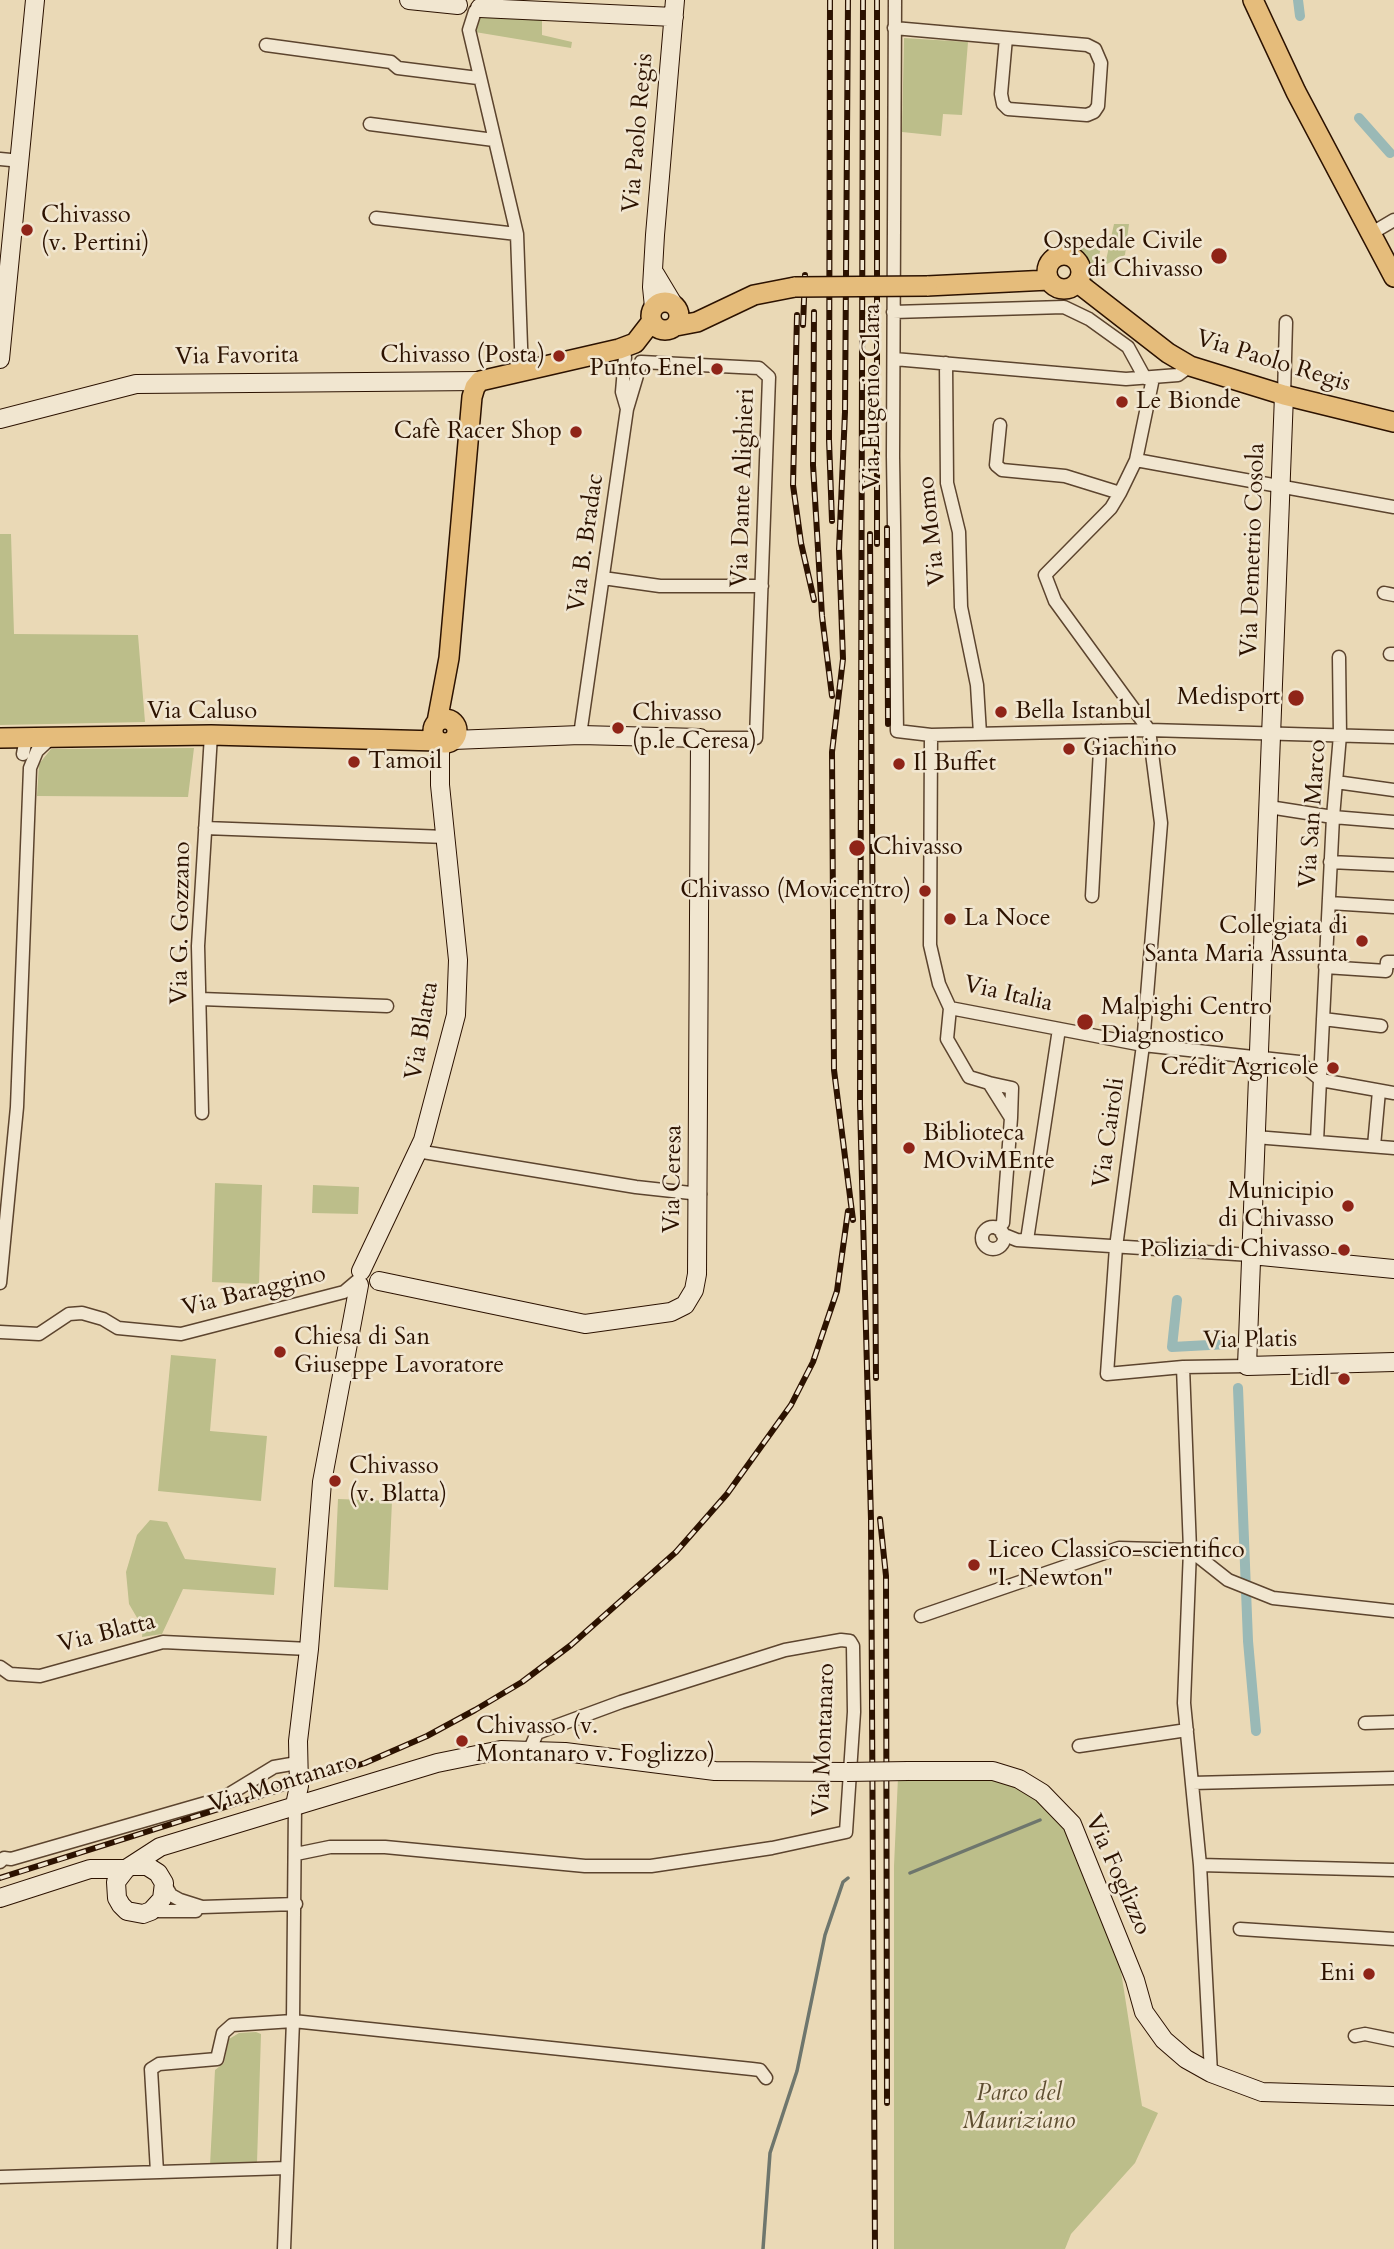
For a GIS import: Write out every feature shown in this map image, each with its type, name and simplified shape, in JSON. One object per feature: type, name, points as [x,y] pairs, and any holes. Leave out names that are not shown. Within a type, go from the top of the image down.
[{"type":"main road","points":[[1253,0],[1296,92],[1394,277]]},
{"type":"main road","points":[[666,317],[685,326],[754,295],[795,287],[926,286],[1049,280],[1062,289],[1077,283],[1081,267],[1069,255],[1053,259],[1048,269],[1049,280]]},
{"type":"main road","name":"Via Paolo Regis","points":[[1077,283],[1168,353],[1190,366],[1284,395],[1394,422]]},
{"type":"main road","points":[[445,731],[472,397],[480,381],[620,349],[635,343],[666,317]]},
{"type":"main road","points":[[524,373],[561,372],[625,357],[652,339],[666,317]]},
{"type":"main road","name":"Via Caluso","points":[[20,749],[52,737],[211,735],[404,739],[445,731]]},
{"type":"street","points":[[419,0],[457,2],[466,11],[483,5],[517,9],[675,9]]},
{"type":"street","name":"Via Eugenio Clara","points":[[894,0],[895,726],[900,733],[931,735]]},
{"type":"street","points":[[0,359],[36,1]]},
{"type":"street","points":[[483,5],[468,30],[517,234],[524,373]]},
{"type":"street","name":"Via Paolo Regis","points":[[666,317],[653,270],[675,9]]},
{"type":"street","points":[[894,28],[1087,45],[1095,49],[1101,63],[1098,106],[1094,112],[1087,115],[1008,109],[1003,104],[1001,94],[1006,38]]},
{"type":"street","points":[[266,45],[391,62],[398,68],[478,78]]},
{"type":"street","points":[[370,124],[494,140]]},
{"type":"street","points":[[0,159],[21,161]]},
{"type":"street","points":[[376,218],[517,234]]},
{"type":"street","points":[[1372,233],[1394,220]]},
{"type":"street","points":[[893,312],[1065,307],[1089,318],[1128,347],[1149,378],[1136,460],[1119,493],[1111,508],[1045,575],[1055,601],[1149,730]]},
{"type":"street","name":"Via Demetrio Cosola","points":[[1247,1366],[1286,322]]},
{"type":"street","name":"Via B. Bradac","points":[[580,735],[627,409],[622,392],[625,357]]},
{"type":"street","points":[[894,359],[1061,374],[1149,378],[1178,375],[1190,366]]},
{"type":"street","name":"Via Dante Alighieri","points":[[627,409],[641,362],[759,368],[769,377],[756,738]]},
{"type":"street","name":"Via Momo","points":[[946,363],[947,483],[959,532],[961,607],[977,685],[980,734]]},
{"type":"street","name":"Via Favorita","points":[[0,418],[136,384],[480,381]]},
{"type":"street","points":[[1000,425],[996,465],[1002,470],[1065,476],[1119,493]]},
{"type":"street","points":[[1136,460],[1394,507]]},
{"type":"street","points":[[603,578],[660,586],[762,586]]},
{"type":"street","name":"Via San Marco","points":[[1317,1141],[1332,817],[1340,735],[1339,657]]},
{"type":"street","points":[[931,735],[1149,730],[1394,737]]},
{"type":"street","name":"Via Cairoli","points":[[1107,1374],[1116,1247],[1143,1045],[1161,823],[1149,730]]},
{"type":"street","name":"Via Caluso","points":[[445,731],[516,735],[756,738]]},
{"type":"street","name":"Via Blatta","points":[[295,1805],[299,1786],[297,1763],[322,1482],[351,1318],[433,1110],[456,1015],[458,960],[440,785],[445,731]]},
{"type":"street","points":[[1092,896],[1101,731]]},
{"type":"street","name":"Via G. Gozzano","points":[[202,1113],[198,947],[211,735]]},
{"type":"street","name":"Via Italia","points":[[931,735],[930,945],[939,984],[950,1008],[1143,1045],[1299,1062],[1321,1080]]},
{"type":"street","name":"Via Ceresa","points":[[366,1281],[585,1324],[671,1312],[685,1305],[694,1290],[700,1194],[701,738]]},
{"type":"street","points":[[0,1283],[17,1107],[20,749]]},
{"type":"street","points":[[1336,782],[1394,790]]},
{"type":"street","points":[[1269,807],[1332,817],[1394,821]]},
{"type":"street","points":[[205,828],[446,837]]},
{"type":"street","points":[[1330,862],[1394,865]]},
{"type":"street","points":[[1329,903],[1394,907]]},
{"type":"street","points":[[1325,967],[1386,971],[1387,962],[1394,962]]},
{"type":"street","points":[[201,999],[387,1006]]},
{"type":"street","points":[[950,1008],[947,1039],[969,1077],[989,1083],[1011,1118],[1001,1236],[1022,1240],[1251,1255],[1394,1269]]},
{"type":"street","points":[[1323,1019],[1381,1026]]},
{"type":"street","points":[[1022,1240],[1059,1028]]},
{"type":"street","points":[[1321,1080],[1394,1093]]},
{"type":"street","points":[[1374,1146],[1379,1091]]},
{"type":"street","points":[[1255,1137],[1394,1148]]},
{"type":"street","points":[[417,1151],[636,1187],[700,1194]]},
{"type":"street","name":"Via Baraggino","points":[[0,1332],[39,1334],[69,1314],[82,1313],[103,1319],[118,1328],[181,1334],[344,1292],[366,1281]]},
{"type":"street","name":"Via Platis","points":[[1107,1374],[1183,1367],[1394,1362]]},
{"type":"street","points":[[1183,1367],[1190,1550],[1184,1703],[1200,1865],[1211,2073]]},
{"type":"street","points":[[921,1616],[1119,1548],[1190,1550],[1238,1584],[1273,1598],[1394,1611]]},
{"type":"street","name":"Via Montanaro","points":[[128,1868],[153,1850],[295,1805],[466,1756],[530,1749],[537,1733],[547,1728],[785,1650],[841,1640],[850,1641],[853,1646],[854,1712],[846,1832],[772,1848],[651,1866],[585,1866],[385,1847],[330,1847],[296,1854]]},
{"type":"street","name":"Via Blatta","points":[[1,1671],[18,1676],[40,1676],[163,1642],[309,1648]]},
{"type":"street","points":[[1365,1723],[1394,1722]]},
{"type":"street","points":[[1079,1746],[1187,1730]]},
{"type":"street","name":"Via Foglizzo","points":[[530,1749],[715,1771],[993,1771],[1019,1779],[1042,1793],[1072,1824],[1135,1980],[1144,2012],[1175,2050],[1211,2073],[1262,2092],[1394,2096]]},
{"type":"street","points":[[1,1858],[11,1859],[223,1798],[274,1767],[297,1763]]},
{"type":"street","points":[[1192,1783],[1394,1778]]},
{"type":"street","points":[[284,2249],[296,1904],[295,1805]]},
{"type":"street","points":[[151,1911],[162,1899],[160,1857],[174,1843]]},
{"type":"street","points":[[1200,1865],[1394,1870]]},
{"type":"street","points":[[0,1898],[90,1869],[147,1866],[161,1878],[171,1895],[180,1900],[218,1908]]},
{"type":"street","points":[[116,1893],[116,1882],[128,1868]]},
{"type":"street","points":[[75,1875],[98,1874],[110,1882],[121,1905],[127,1911],[143,1914],[151,1911],[296,1904]]},
{"type":"street","points":[[1240,1929],[1394,1939]]},
{"type":"street","points":[[158,2172],[151,2068],[159,2064],[217,2059],[223,2033],[232,2025],[293,2021],[752,2069],[760,2070],[766,2077]]},
{"type":"street","points":[[1355,2036],[1365,2034],[1394,2040]]},
{"type":"street","points":[[0,2177],[287,2168]]},
{"type":"green space","points":[[476,17],[542,17],[542,35],[572,42],[571,48],[475,32]]},
{"type":"green space","points":[[904,38],[968,42],[962,115],[943,114],[941,136],[902,132]]},
{"type":"green space","points":[[1114,224],[1129,224],[1125,255],[1105,265]]},
{"type":"green space","points":[[1102,244],[1092,282],[1087,279],[1084,262],[1079,256],[1062,250],[1049,255],[1055,249]]},
{"type":"green space","points":[[0,534],[11,534],[14,634],[138,635],[145,722],[0,725]]},
{"type":"green space","points":[[194,748],[188,797],[37,796],[39,764],[51,749]]},
{"type":"green space","points":[[215,1183],[262,1185],[259,1284],[212,1282]]},
{"type":"green space","points":[[313,1185],[359,1187],[358,1214],[312,1213]]},
{"type":"green space","points":[[171,1355],[216,1359],[210,1431],[267,1436],[261,1501],[158,1491]]},
{"type":"green space","points":[[338,1499],[392,1501],[388,1590],[334,1587]]},
{"type":"green space","points":[[150,1520],[167,1522],[185,1559],[276,1568],[274,1595],[183,1589],[162,1634],[142,1637],[143,1628],[129,1604],[126,1572],[137,1535]]},
{"type":"green space","name":"Parco del Mauriziano","points":[[982,1773],[1026,1787],[1065,1826],[1120,1965],[1142,2106],[1158,2113],[1135,2163],[1071,2234],[1065,2249],[894,2249],[894,1866],[898,1777]]},
{"type":"green space","points":[[239,2033],[261,2034],[257,2163],[210,2165],[215,2070],[224,2063],[229,2039]]},
{"type":"waterway","points":[[1298,0],[1300,16]]},
{"type":"waterway","points":[[1359,118],[1390,153]]},
{"type":"waterway","points":[[1177,1300],[1172,1347],[1228,1344]]},
{"type":"waterway","points":[[1238,1388],[1248,1641],[1256,1731]]},
{"type":"waterway","points":[[910,1873],[1040,1820]]},
{"type":"waterway","points":[[763,2249],[770,2153],[797,2071],[825,1935],[843,1882],[848,1878]]},
{"type":"railway","points":[[830,0],[829,440],[832,521]]},
{"type":"railway","points":[[848,0],[845,412],[839,549],[843,659],[832,752],[834,1070],[853,1220]]},
{"type":"railway","points":[[863,0],[860,1104],[871,1520],[875,2249]]},
{"type":"railway","points":[[877,0],[877,544]]},
{"type":"railway","points":[[803,325],[805,275]]},
{"type":"railway","points":[[814,312],[813,465],[822,616],[832,696]]},
{"type":"railway","points":[[797,315],[793,485],[801,543],[814,600]]},
{"type":"railway","points":[[887,528],[888,724]]},
{"type":"railway","points":[[870,534],[876,1378]]},
{"type":"railway","points":[[0,1878],[365,1763],[427,1736],[475,1710],[522,1682],[571,1645],[676,1552],[727,1494],[791,1405],[813,1362],[837,1291],[848,1211]]},
{"type":"railway","points":[[880,1519],[886,1576],[887,2103]]},
{"type":"place","name":"Chivasso (v. Pertini)","points":[[27,230]]},
{"type":"place","name":"Ospedale Civile di Chivasso","points":[[1219,256]]},
{"type":"place","name":"Chivasso (Posta)","points":[[559,356]]},
{"type":"place","name":"Punto Enel","points":[[717,369]]},
{"type":"place","name":"Le Bionde","points":[[1122,402]]},
{"type":"place","name":"Cafè Racer Shop","points":[[576,432]]},
{"type":"place","name":"Medisport","points":[[1296,698]]},
{"type":"place","name":"Bella Istanbul","points":[[1001,712]]},
{"type":"place","name":"Chivasso (p.le Ceresa)","points":[[618,728]]},
{"type":"place","name":"Giachino","points":[[1069,749]]},
{"type":"place","name":"Tamoil","points":[[354,762]]},
{"type":"place","name":"Il Buffet","points":[[899,764]]},
{"type":"place","name":"Chivasso","points":[[857,848]]},
{"type":"place","name":"Chivasso (Movicentro)","points":[[925,891]]},
{"type":"place","name":"La Noce","points":[[950,919]]},
{"type":"place","name":"Collegiata di Santa Maria Assunta","points":[[1362,941]]},
{"type":"place","name":"Malpighi Centro Diagnostico","points":[[1085,1022]]},
{"type":"place","name":"Crédit Agricole","points":[[1333,1068]]},
{"type":"place","name":"Biblioteca MOviMEnte","points":[[909,1148]]},
{"type":"place","name":"Municipio di Chivasso","points":[[1348,1206]]},
{"type":"place","name":"Polizia di Chivasso","points":[[1344,1250]]},
{"type":"place","name":"Chiesa di San Giuseppe Lavoratore","points":[[280,1352]]},
{"type":"place","name":"Lidl","points":[[1344,1379]]},
{"type":"place","name":"Chivasso (v. Blatta)","points":[[335,1481]]},
{"type":"place","name":"Liceo Classico-scientifico \"I. Newton\"","points":[[974,1565]]},
{"type":"place","name":"Chivasso (v. Montanaro v. Foglizzo)","points":[[462,1741]]},
{"type":"place","name":"Eni","points":[[1369,1974]]}]
